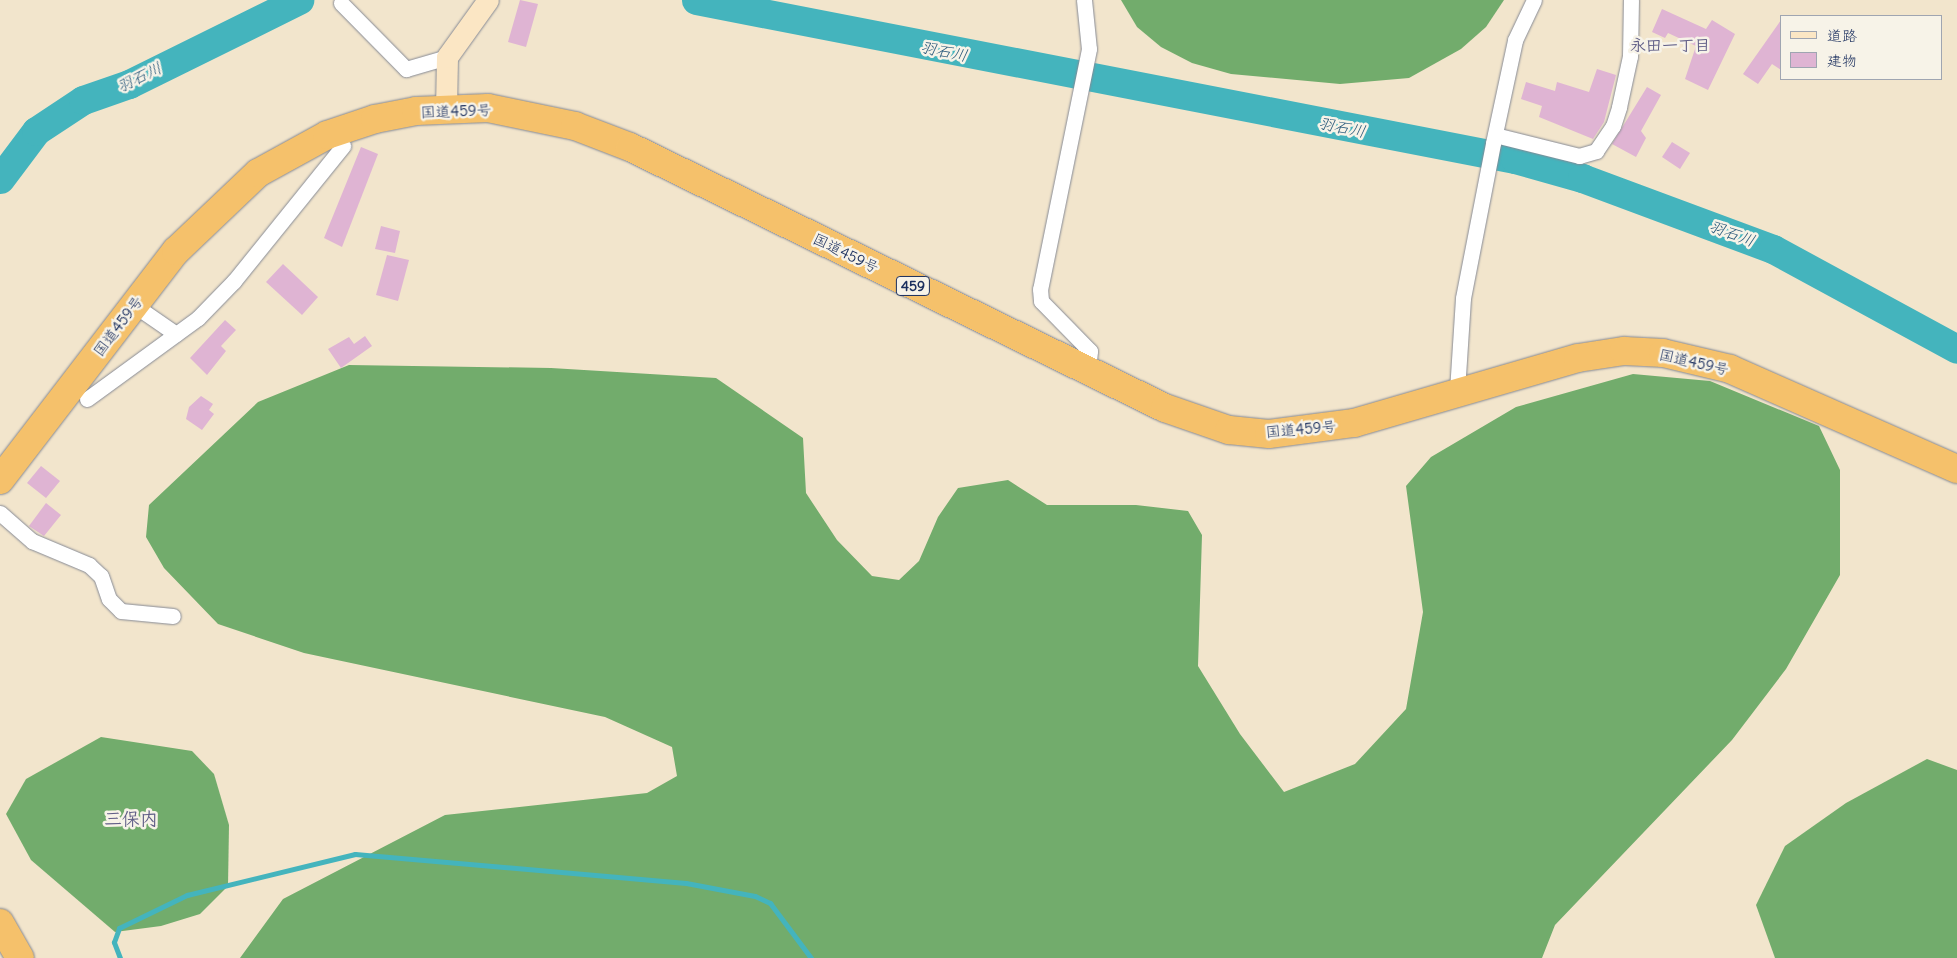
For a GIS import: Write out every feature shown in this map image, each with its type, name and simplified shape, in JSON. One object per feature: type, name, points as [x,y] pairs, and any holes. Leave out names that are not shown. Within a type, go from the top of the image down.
[{"type":"highway","name":"国道459号","points":[[0,480],[134,305],[209,216],[274,163],[326,135],[375,119],[446,109],[488,108],[525,114],[575,126],[630,147],[1088,371],[1196,420],[1270,434],[1354,423],[1458,391],[1578,358],[1624,351],[1663,353],[1730,369],[1957,469]]},
{"type":"highway","points":[[0,923],[14,958]]},
{"type":"highway","points":[[0,923],[20,958]]},
{"type":"street","points":[[446,109],[447,57],[488,0]]},
{"type":"street","points":[[1084,0],[1088,49],[1040,289],[1041,301],[1090,350],[1088,371]]},
{"type":"street","points":[[1458,391],[1463,298],[1514,40],[1534,0]]},
{"type":"street","points":[[1494,139],[1579,156],[1596,151],[1614,126],[1619,107],[1630,56],[1632,0]]},
{"type":"street","points":[[341,3],[406,69],[447,57]]},
{"type":"street","points":[[87,399],[176,334],[234,281],[342,146]]},
{"type":"street","points":[[134,305],[176,334]]},
{"type":"street","points":[[0,513],[32,541],[89,565],[101,576],[108,599],[121,611],[173,616]]},
{"type":"green space","points":[[1121,0],[1504,0],[1486,27],[1461,49],[1409,78],[1340,84],[1231,74],[1192,63],[1161,47],[1137,27]]},
{"type":"green space","points":[[349,365],[551,368],[716,378],[803,438],[806,493],[837,540],[872,576],[899,580],[919,561],[938,517],[958,488],[1008,480],[1047,505],[1136,505],[1188,511],[1202,535],[1198,666],[1240,734],[1284,792],[1355,764],[1406,709],[1423,612],[1406,486],[1431,457],[1516,407],[1633,374],[1710,381],[1819,426],[1840,470],[1840,575],[1786,669],[1732,740],[1555,925],[1542,958],[240,958],[283,899],[445,815],[647,793],[677,776],[672,747],[605,717],[304,653],[218,624],[164,568],[146,537],[149,505],[258,402]]},
{"type":"green space","points":[[101,737],[192,751],[214,774],[229,825],[228,886],[200,914],[161,926],[115,932],[31,860],[6,814],[26,779]]},
{"type":"green space","points":[[1927,759],[1957,770],[1957,958],[1775,958],[1756,905],[1785,846],[1846,803]]},
{"type":"building","points":[[520,0],[538,4],[526,47],[508,42]]},
{"type":"building","points":[[1662,9],[1706,29],[1712,20],[1735,34],[1708,90],[1685,79],[1696,46],[1668,33],[1665,38],[1652,32]]},
{"type":"building","points":[[1780,21],[1780,69],[1772,64],[1758,84],[1743,74]]},
{"type":"building","points":[[1597,69],[1616,75],[1604,122],[1593,139],[1539,117],[1542,106],[1521,99],[1526,82],[1555,91],[1557,82],[1589,92]]},
{"type":"building","points":[[1647,87],[1661,95],[1641,131],[1646,138],[1636,157],[1612,144]]},
{"type":"building","points":[[1672,142],[1690,153],[1680,169],[1662,157]]},
{"type":"building","points":[[361,147],[378,154],[342,247],[324,238]]},
{"type":"building","points":[[381,226],[400,231],[395,253],[375,249]]},
{"type":"building","points":[[387,255],[409,260],[398,301],[376,295]]},
{"type":"building","points":[[283,264],[318,297],[302,315],[266,282]]},
{"type":"building","points":[[225,320],[236,330],[221,346],[226,351],[207,375],[190,358]]},
{"type":"building","points":[[365,336],[372,346],[341,368],[328,349],[349,337],[354,344]]},
{"type":"building","points":[[201,396],[213,404],[209,410],[214,414],[202,430],[186,419],[189,407]]},
{"type":"building","points":[[41,466],[60,481],[46,498],[27,483]]},
{"type":"building","points":[[46,503],[61,515],[44,536],[29,526]]},
{"type":"waterway","name":"羽石川","points":[[0,179],[36,131],[83,100],[129,84],[299,0]]},
{"type":"waterway","name":"羽石川","points":[[696,0],[1515,159],[1582,178],[1773,249],[1957,349]]},
{"type":"waterway","points":[[120,958],[114,942],[119,928],[187,895],[355,854],[686,883],[755,896],[770,903],[811,958]]},
{"type":"district","name":"永田一丁目","points":[[1670,45]]},
{"type":"district","name":"三保内","points":[[131,819]]}]
